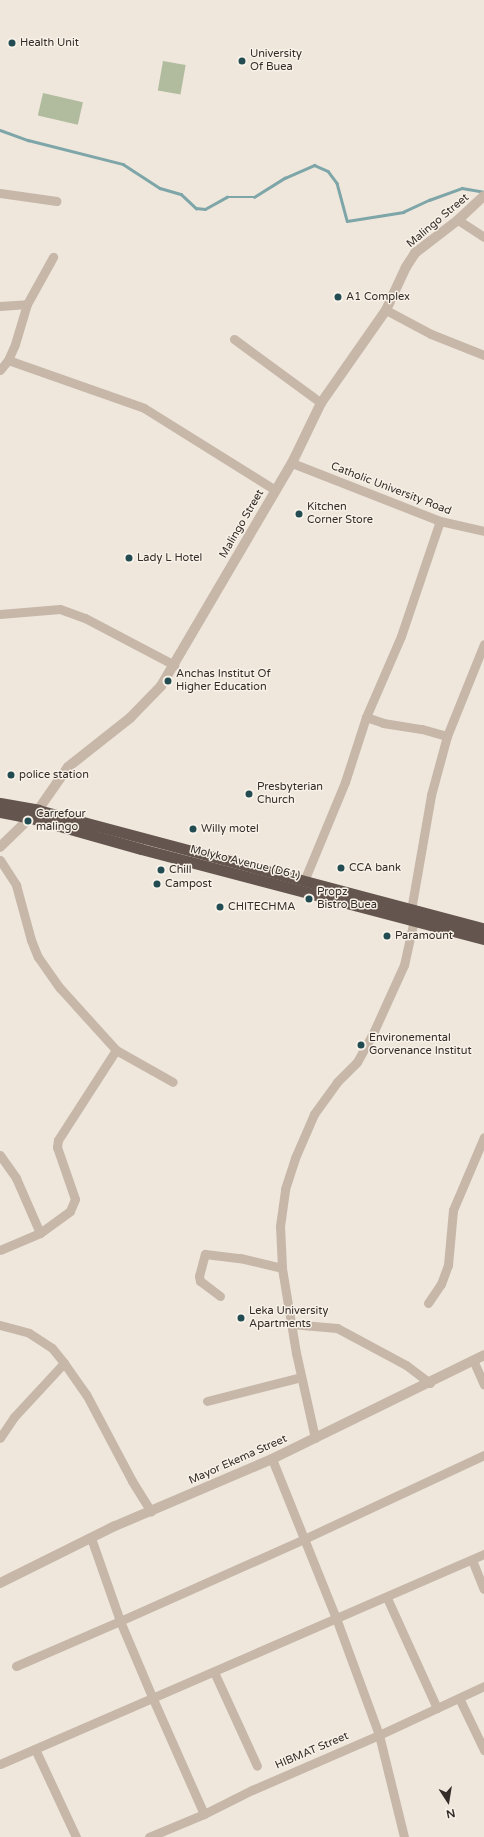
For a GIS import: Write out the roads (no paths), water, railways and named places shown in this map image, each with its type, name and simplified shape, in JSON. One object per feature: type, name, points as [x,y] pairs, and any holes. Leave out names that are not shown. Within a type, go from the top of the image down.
[{"type":"highway","name":"Molyko Avenue (D61)","points":[[0,803],[218,870],[412,915],[484,929]]},
{"type":"highway","name":"Molyko Avenue (D61)","points":[[0,812],[35,814],[304,881],[484,939]]},
{"type":"street","points":[[0,193],[56,201]]},
{"type":"street","name":"Malingo Street","points":[[0,847],[35,814],[68,767],[138,711],[162,686],[275,490],[292,464],[321,403],[386,310],[406,267],[415,253],[458,220],[484,197]]},
{"type":"street","points":[[458,220],[484,237]]},
{"type":"street","points":[[0,370],[8,360],[27,304],[53,257]]},
{"type":"street","points":[[0,306],[27,304]]},
{"type":"street","points":[[386,310],[431,334],[484,356]]},
{"type":"street","points":[[234,339],[321,403]]},
{"type":"street","points":[[8,360],[144,408],[275,490]]},
{"type":"street","name":"Catholic University Road","points":[[292,464],[440,521],[484,531]]},
{"type":"street","points":[[304,881],[345,782],[366,717],[401,636],[440,521]]},
{"type":"street","points":[[0,614],[60,609],[85,618],[174,665]]},
{"type":"street","points":[[315,1438],[301,1377],[282,1268],[280,1214],[285,1189],[295,1158],[314,1114],[337,1082],[357,1062],[374,1031],[404,965],[431,795],[447,736],[484,644]]},
{"type":"street","points":[[366,717],[383,723],[422,728],[447,736]]},
{"type":"street","points":[[0,860],[16,885],[31,940],[38,957],[60,988],[116,1050],[155,1074],[173,1082]]},
{"type":"street","points":[[0,1250],[40,1233],[70,1211],[75,1199],[57,1147],[58,1140],[116,1050]]},
{"type":"street","points":[[428,1303],[440,1284],[448,1265],[452,1210],[484,1137]]},
{"type":"street","points":[[0,1155],[16,1178],[40,1233]]},
{"type":"street","points":[[220,1296],[200,1281],[199,1276],[205,1254],[240,1258],[282,1268]]},
{"type":"street","points":[[291,1324],[337,1328],[406,1365],[430,1383]]},
{"type":"street","points":[[0,1325],[29,1333],[52,1348],[86,1394],[132,1481],[151,1511]]},
{"type":"street","name":"Mayor Ekema Street","points":[[0,1583],[91,1538],[272,1459],[430,1383],[484,1355]]},
{"type":"street","points":[[472,1360],[484,1385]]},
{"type":"street","points":[[0,1438],[14,1417],[64,1363]]},
{"type":"street","points":[[207,1401],[301,1377]]},
{"type":"street","points":[[16,1666],[120,1622],[304,1539],[484,1455]]},
{"type":"street","points":[[272,1459],[336,1618],[379,1735],[404,1837]]},
{"type":"street","points":[[91,1538],[120,1622],[204,1814]]},
{"type":"street","points":[[0,1764],[153,1699],[336,1618],[387,1598],[484,1554]]},
{"type":"street","points":[[472,1560],[484,1589]]},
{"type":"street","points":[[387,1598],[437,1708]]},
{"type":"street","points":[[214,1672],[257,1766]]},
{"type":"street","name":"HIBMAT Street","points":[[149,1837],[204,1814],[252,1790],[379,1735],[484,1686]]},
{"type":"street","points":[[459,1698],[484,1750]]},
{"type":"street","points":[[35,1749],[76,1837]]},
{"type":"waterway","points":[[0,130],[28,140],[123,164],[160,188],[181,194],[196,208],[205,209],[227,197],[254,197],[285,178],[314,165],[328,171],[337,183],[347,221],[403,212],[429,200],[462,188],[484,192]]},
{"type":"place","name":"Health Unit","points":[[12,43]]},
{"type":"place","name":"University Of Buea","points":[[242,61]]},
{"type":"place","name":"A1 Complex","points":[[338,297]]},
{"type":"place","name":"Kitchen Corner Store","points":[[299,514]]},
{"type":"place","name":"Lady L Hotel","points":[[129,558]]},
{"type":"place","name":"Anchas Institut Of Higher Education","points":[[168,681]]},
{"type":"place","name":"police station","points":[[11,775]]},
{"type":"place","name":"Presbyterian Church","points":[[249,794]]},
{"type":"place","name":"Carrefour malingo","points":[[28,821]]},
{"type":"place","name":"Willy motel","points":[[193,829]]},
{"type":"place","name":"CCA bank","points":[[341,868]]},
{"type":"place","name":"Chill","points":[[161,870]]},
{"type":"place","name":"Campost","points":[[157,884]]},
{"type":"place","name":"Propz Bistro Buea","points":[[309,899]]},
{"type":"place","name":"CHITECHMA","points":[[220,907]]},
{"type":"place","name":"Paramount","points":[[387,936]]},
{"type":"place","name":"Environemental Gorvenance Institut","points":[[361,1045]]},
{"type":"place","name":"Leka University Apartments","points":[[241,1318]]}]
